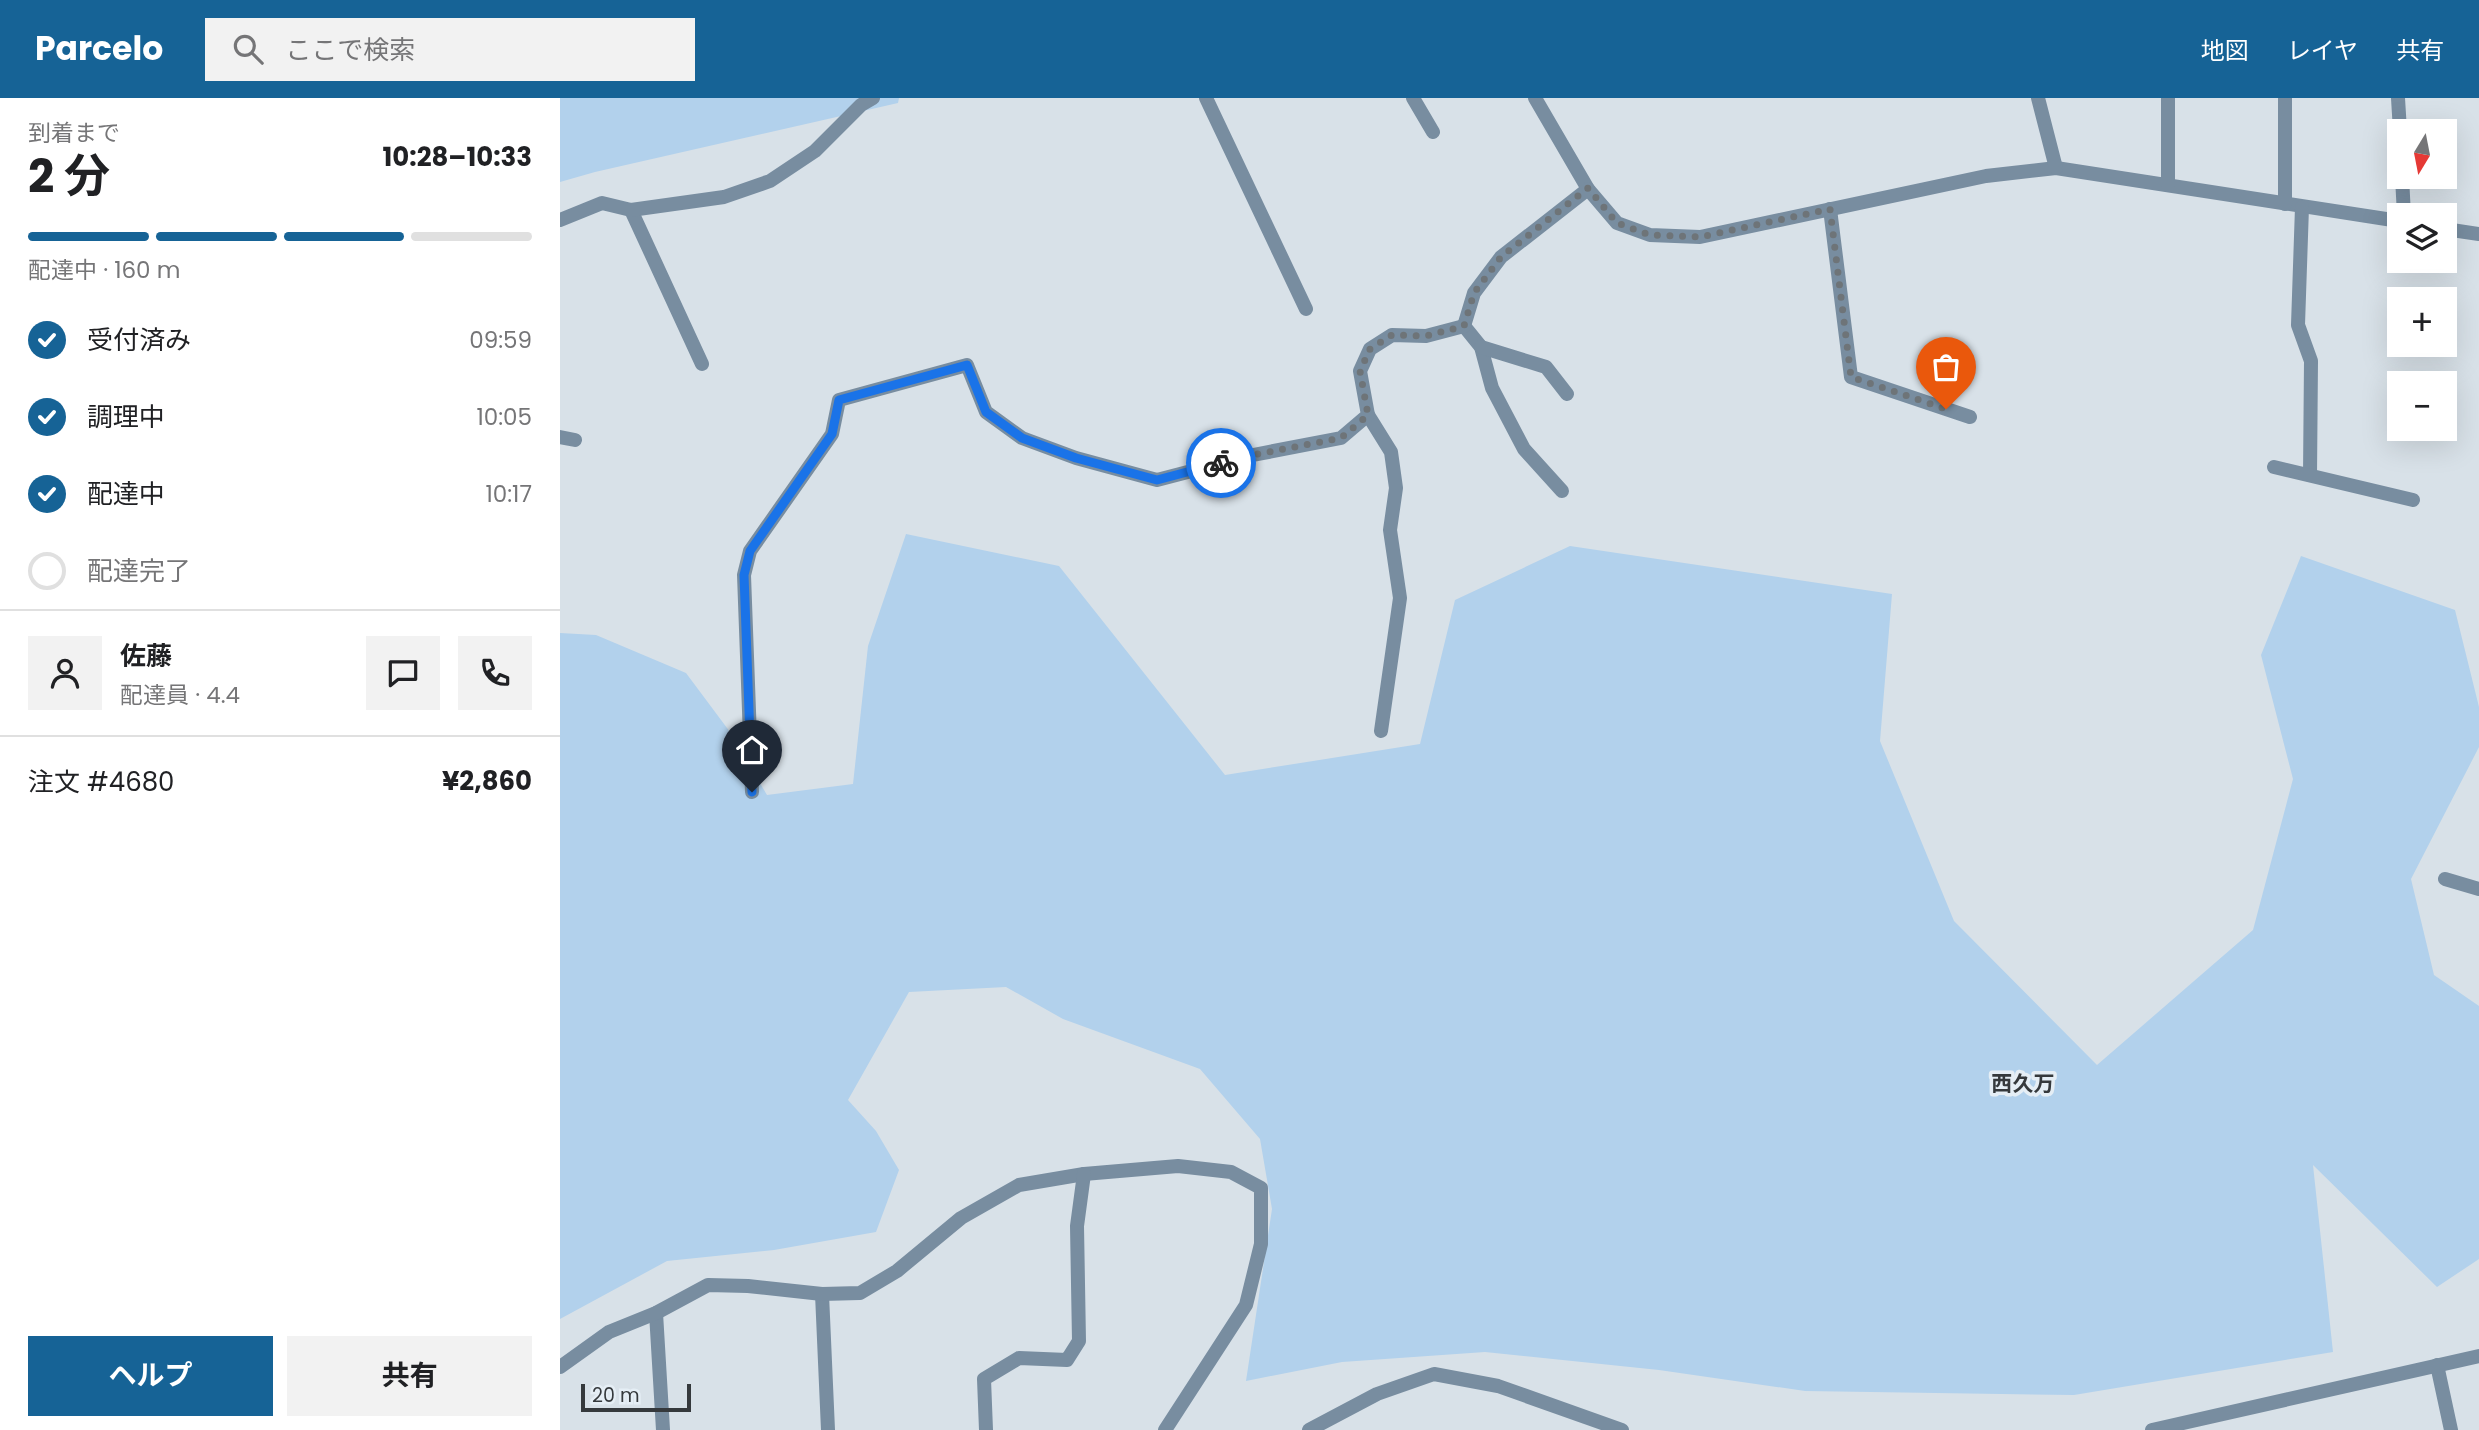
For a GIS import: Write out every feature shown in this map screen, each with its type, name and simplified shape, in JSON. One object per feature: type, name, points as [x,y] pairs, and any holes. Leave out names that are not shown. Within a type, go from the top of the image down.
[{"type":"street","points":[[560,220],[602,203],[631,210],[724,197],[770,181],[815,151],[860,106],[873,98]]},
{"type":"street","points":[[1206,98],[1306,309]]},
{"type":"street","points":[[1413,98],[1433,132]]},
{"type":"street","points":[[1535,98],[1588,188],[1617,223],[1650,235],[1700,237],[1986,176],[2056,167],[2387,219]]},
{"type":"street","points":[[2038,98],[2056,167]]},
{"type":"street","points":[[2168,98],[2168,185]]},
{"type":"street","points":[[2285,98],[2285,204]]},
{"type":"street","points":[[2398,98],[2399,119]]},
{"type":"street","points":[[1464,326],[1474,293],[1501,257],[1588,188]]},
{"type":"street","points":[[2302,207],[2298,325],[2311,360],[2311,475]]},
{"type":"street","points":[[1830,209],[1851,377],[1970,417]]},
{"type":"street","points":[[631,210],[702,364]]},
{"type":"street","points":[[2457,231],[2479,234]]},
{"type":"street","points":[[1464,326],[1480,347],[1492,388],[1524,449],[1562,491]]},
{"type":"street","points":[[1381,730],[1400,598],[1390,530],[1396,488],[1391,452],[1368,415],[1360,371],[1370,349],[1392,335],[1426,336],[1464,326]]},
{"type":"street","points":[[1480,347],[1546,367],[1567,394]]},
{"type":"street","points":[[752,792],[744,575],[750,551],[832,434],[839,400],[967,365],[986,412],[1022,438],[1076,458],[1157,480],[1253,455],[1341,438],[1368,415]]},
{"type":"street","points":[[560,437],[575,440]]},
{"type":"street","points":[[2274,467],[2413,500]]},
{"type":"street","points":[[2445,879],[2479,889]]},
{"type":"street","points":[[560,1367],[609,1332],[656,1313],[708,1284],[822,1294],[860,1293],[897,1271],[961,1218],[1019,1185],[1084,1174],[1178,1166],[1231,1172],[1261,1188],[1261,1244],[1246,1305],[1165,1430]]},
{"type":"street","points":[[986,1430],[984,1379],[1019,1358],[1067,1360],[1079,1341],[1077,1226],[1084,1174]]},
{"type":"street","points":[[822,1294],[828,1430]]},
{"type":"street","points":[[656,1313],[663,1430]]},
{"type":"street","points":[[2159,1429],[2479,1356]]},
{"type":"street","points":[[2437,1365],[2451,1430]]},
{"type":"street","points":[[1309,1430],[1377,1394],[1434,1374],[1498,1386],[1622,1430]]},
{"type":"shaded area","points":[[560,98],[899,98],[898,103],[560,182]]},
{"type":"shaded area","points":[[906,534],[1059,566],[1225,775],[1420,744],[1455,600],[1570,546],[1892,594],[1880,741],[1954,921],[2097,1065],[2253,930],[2293,779],[2261,655],[2301,556],[2455,610],[2479,707],[2479,747],[2411,879],[2434,975],[2479,1006],[2479,1259],[2437,1287],[2313,1165],[2333,1352],[2074,1395],[1805,1391],[1659,1370],[1485,1352],[1342,1362],[1246,1381],[1272,1209],[1260,1139],[1200,1069],[1063,1019],[1006,987],[909,992],[848,1100],[876,1131],[899,1170],[876,1232],[774,1250],[667,1261],[560,1319],[560,633],[596,635],[686,673],[730,732],[767,795],[853,784],[868,646]]},
{"type":"way so far","points":[[1221,463],[1341,438],[1368,415],[1360,371],[1370,349],[1392,335],[1426,336],[1464,326],[1474,293],[1501,257],[1588,188],[1617,223],[1650,235],[1700,237],[1830,209],[1851,377],[1946,409]]},
{"type":"district","name":"西久万","points":[[2023,1084]]},
{"type":"route","points":[[752,792],[744,575],[750,551],[832,434],[839,400],[967,365],[986,412],[1022,438],[1076,458],[1157,480],[1221,463]]}]
